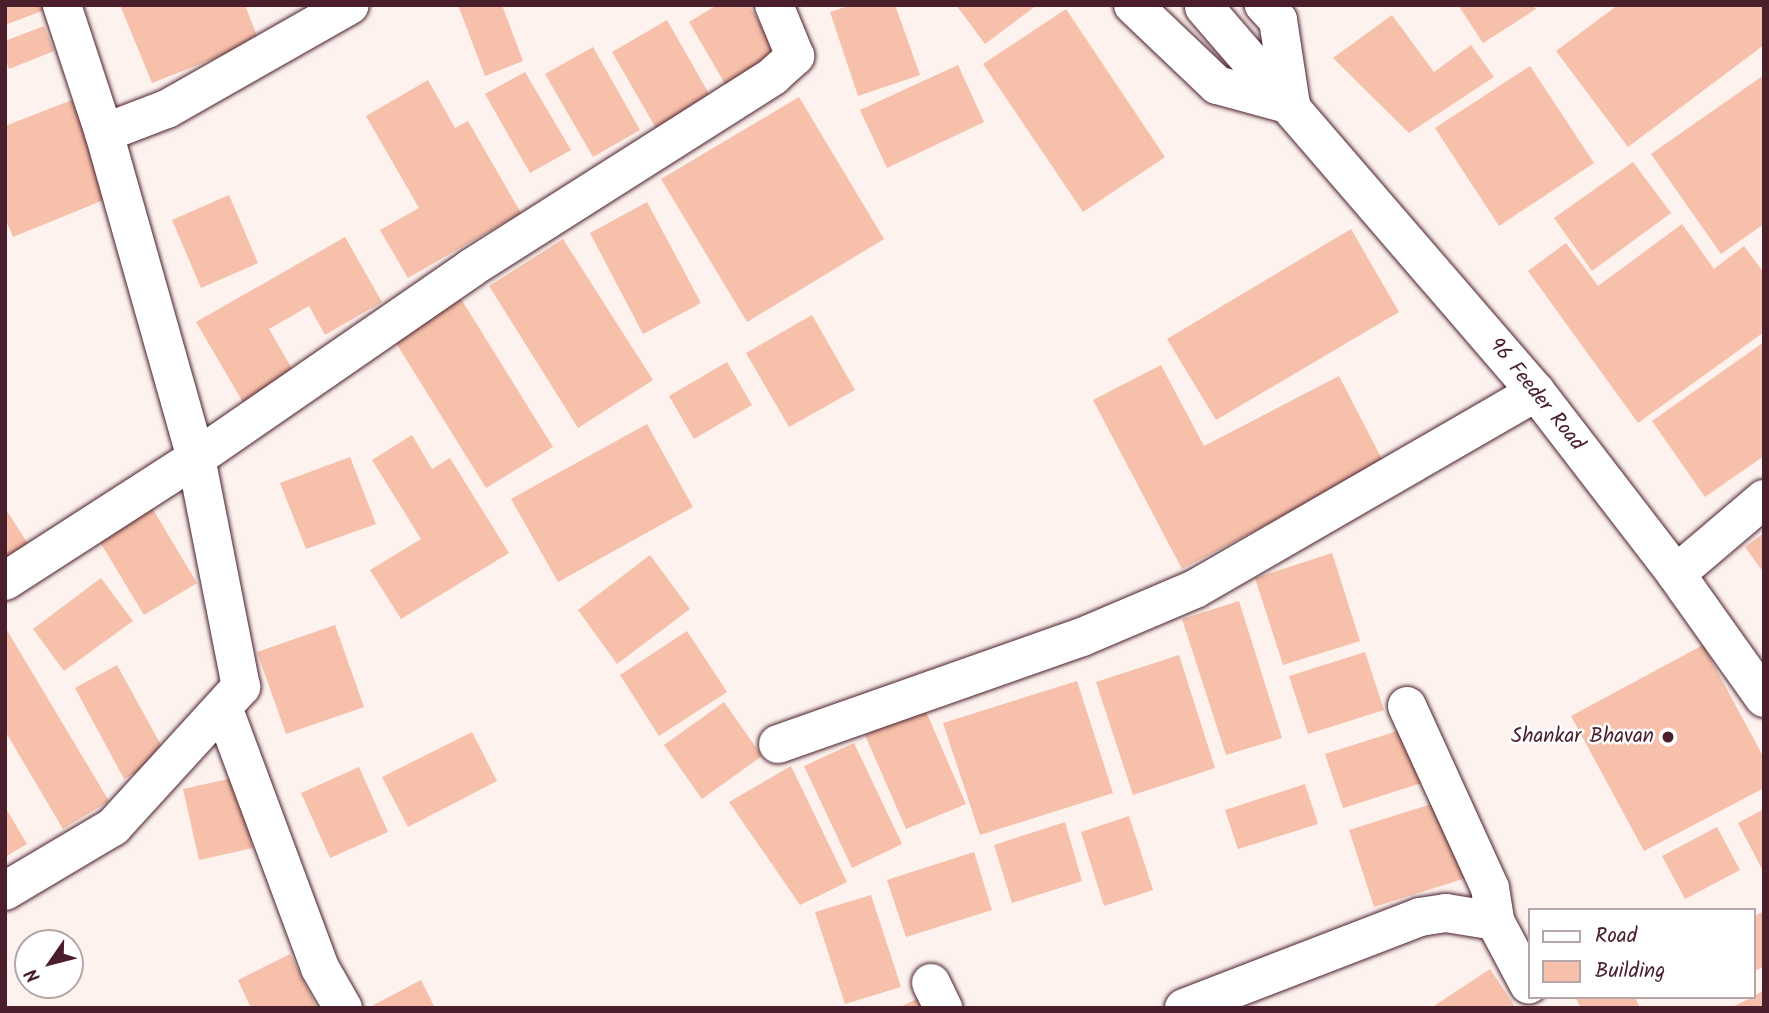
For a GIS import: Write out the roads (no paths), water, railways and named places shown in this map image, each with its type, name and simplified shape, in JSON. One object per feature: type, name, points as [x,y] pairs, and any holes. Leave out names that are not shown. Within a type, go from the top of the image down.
[{"type":"street","points":[[5,891],[113,827],[241,687],[196,458],[104,133],[62,5]]},
{"type":"street","points":[[104,133],[167,109],[350,5]]},
{"type":"street","points":[[5,580],[196,458],[471,268],[773,76],[795,57],[774,5]]},
{"type":"street","points":[[1133,5],[1217,85],[1291,105],[1278,20],[1264,5]]},
{"type":"street","name":"96 Feeder Road","points":[[1204,7],[1536,392],[1676,574],[1764,698]]},
{"type":"street","points":[[778,744],[1082,637],[1195,589],[1536,392]]},
{"type":"street","points":[[1676,574],[1764,499]]},
{"type":"street","points":[[1407,706],[1490,888],[1495,920],[1528,983]]},
{"type":"street","points":[[223,707],[320,968],[343,1008]]},
{"type":"street","points":[[1184,1008],[1420,917],[1446,912],[1495,920]]},
{"type":"place","name":"Shankar Bhavan","points":[[1668,737]]}]
